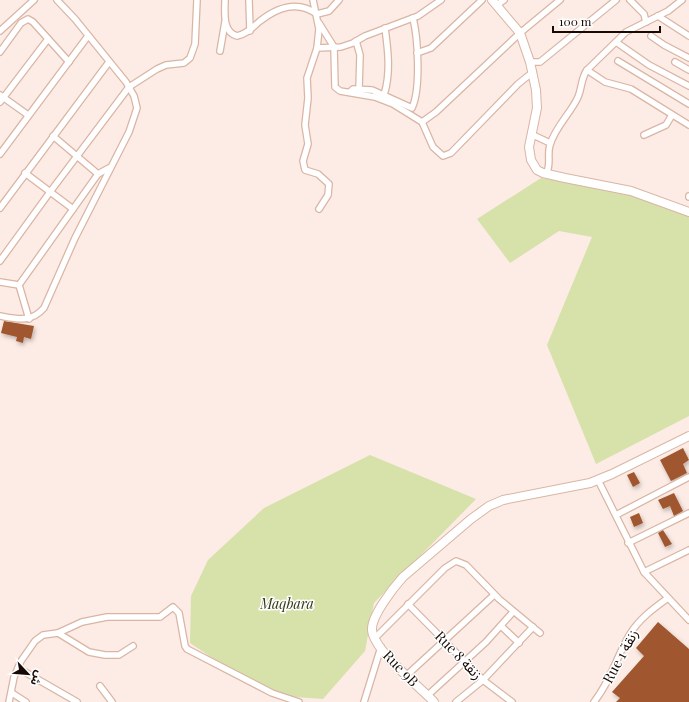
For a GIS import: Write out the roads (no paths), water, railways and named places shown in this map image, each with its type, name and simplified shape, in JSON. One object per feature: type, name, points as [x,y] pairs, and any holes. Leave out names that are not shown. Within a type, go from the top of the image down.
[{"type":"street","points":[[0,31],[34,0]]},
{"type":"street","points":[[0,316],[19,320],[29,319],[41,312],[48,302],[75,238],[109,168],[129,132],[135,116],[136,102],[129,87],[75,19],[57,0]]},
{"type":"street","points":[[0,261],[129,87],[157,69],[166,65],[181,64],[188,60],[195,44],[197,0]]},
{"type":"street","points":[[220,51],[225,21],[226,0]]},
{"type":"street","points":[[249,0],[250,31]]},
{"type":"street","points":[[313,0],[319,23],[317,48],[307,78],[308,98],[305,125],[308,144],[302,164],[305,170],[318,174],[329,184],[328,195],[319,209]]},
{"type":"street","points":[[225,21],[228,29],[233,35],[241,35],[250,31],[272,13],[284,8],[301,6],[317,14],[329,11],[339,0]]},
{"type":"street","points":[[317,48],[334,47],[356,41],[385,28],[413,18],[430,9],[441,0]]},
{"type":"street","points":[[417,53],[431,48],[482,0]]},
{"type":"street","points":[[422,122],[436,112],[520,32],[560,0]]},
{"type":"street","points":[[530,62],[540,62],[616,0]]},
{"type":"street","points":[[630,0],[644,14],[646,22]]},
{"type":"street","points":[[543,173],[547,172],[549,167],[548,156],[550,143],[578,97],[584,75],[587,70],[626,32],[668,12],[682,0]]},
{"type":"street","points":[[498,2],[520,32],[530,62],[537,108],[529,148],[531,160],[537,170],[543,173],[631,191],[689,212]]},
{"type":"street","points":[[658,16],[689,36]]},
{"type":"street","points":[[350,92],[353,89],[372,90],[412,108],[416,97],[417,53],[417,36],[413,18]]},
{"type":"street","points":[[0,52],[25,19],[33,22],[69,62]]},
{"type":"street","points":[[319,23],[334,47],[335,87],[340,91],[375,97],[389,102],[422,122],[436,151],[443,156],[449,155],[518,84],[532,72]]},
{"type":"street","points":[[384,95],[387,80],[388,56],[385,28]]},
{"type":"street","points":[[0,154],[88,36]]},
{"type":"street","points":[[651,36],[664,45],[689,58]]},
{"type":"street","points":[[28,115],[1,98],[48,39]]},
{"type":"street","points":[[356,41],[360,55],[359,89]]},
{"type":"street","points":[[616,42],[653,68],[689,86]]},
{"type":"street","points":[[618,61],[689,104]]},
{"type":"street","points":[[0,208],[109,62]]},
{"type":"street","points":[[675,62],[689,70]]},
{"type":"street","points":[[587,70],[603,81],[631,89],[689,125]]},
{"type":"street","points":[[644,135],[666,125],[672,115]]},
{"type":"street","points":[[531,134],[550,143]]},
{"type":"street","points":[[53,136],[98,174]]},
{"type":"street","points":[[19,285],[98,174],[109,168]]},
{"type":"street","points":[[25,173],[73,209]]},
{"type":"street","points":[[0,282],[19,285]]},
{"type":"street","points":[[19,285],[29,319]]},
{"type":"street","points":[[374,635],[372,624],[376,615],[398,583],[423,559],[484,508],[503,500],[598,480],[689,436]]},
{"type":"street","points":[[616,515],[689,477]]},
{"type":"street","points":[[598,480],[616,515],[628,543],[644,572],[689,620]]},
{"type":"street","points":[[628,543],[689,513]]},
{"type":"street","points":[[644,572],[689,550]]},
{"type":"street","points":[[374,635],[445,568],[456,561],[466,565],[494,595],[540,633]]},
{"type":"street","points":[[407,675],[494,595]]},
{"type":"street","name":"Rue 1 زنقة","points":[[594,702],[610,678],[631,632],[643,618],[668,598]]},
{"type":"street","name":"Rue 8 زنقة","points":[[408,604],[465,660],[483,680],[512,702]]},
{"type":"street","points":[[9,702],[14,677],[25,653],[35,641],[43,635],[58,633],[82,622],[108,617],[160,617],[173,607],[179,613],[185,646],[187,649],[272,693],[299,702]]},
{"type":"street","points":[[428,695],[501,626],[513,612]]},
{"type":"street","points":[[501,626],[519,643]]},
{"type":"street","points":[[456,702],[483,680],[533,627]]},
{"type":"street","points":[[58,633],[89,652],[119,655],[133,646]]},
{"type":"street","name":"Rue 9B","points":[[374,635],[381,647],[434,702]]},
{"type":"street","points":[[364,702],[381,647]]},
{"type":"street","points":[[18,668],[77,702]]},
{"type":"street","points":[[100,686],[112,702]]},
{"type":"street","points":[[12,693],[26,702]]},
{"type":"park label","name":"Maqbara","points":[[287,603]]}]
